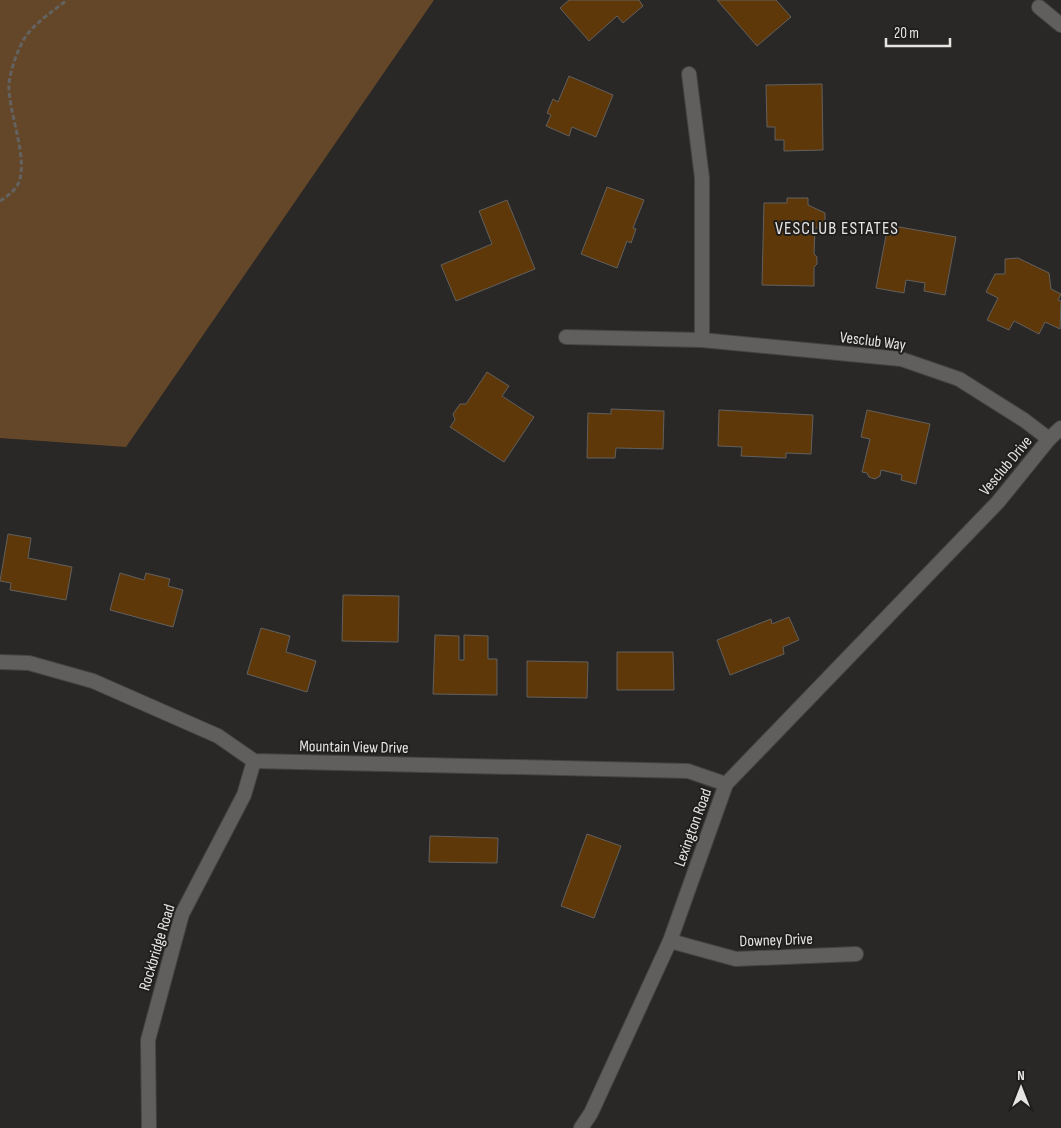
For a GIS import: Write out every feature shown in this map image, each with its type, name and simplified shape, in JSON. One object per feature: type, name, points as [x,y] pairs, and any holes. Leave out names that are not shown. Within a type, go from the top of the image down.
[{"type":"street","points":[[1039,7],[1061,25]]},
{"type":"street","points":[[689,74],[702,178],[702,340]]},
{"type":"street","name":"Vesclub Way","points":[[566,337],[702,340],[901,359],[959,379],[1024,420],[1049,439]]},
{"type":"street","name":"Vesclub Drive","points":[[976,525],[998,502],[1049,439],[1061,428]]},
{"type":"street","name":"Lexington Road","points":[[582,1128],[591,1113],[670,941],[726,784],[976,525]]},
{"type":"street","points":[[0,662],[29,663],[93,681],[218,736],[254,761]]},
{"type":"street","name":"Mountain View Drive","points":[[254,761],[688,772],[726,784]]},
{"type":"street","name":"Rockbridge Road","points":[[149,1128],[148,1040],[182,914],[244,795],[254,761]]},
{"type":"street","name":"Downey Drive","points":[[670,941],[736,959],[856,954]]},
{"type":"path","points":[[0,201],[18,185],[22,168],[10,97],[9,83],[12,68],[25,38],[37,24],[67,0]]},
{"type":"shaded area","points":[[0,0],[434,0],[126,447],[0,438]]},
{"type":"building","points":[[569,0],[639,0],[643,6],[623,23],[617,16],[589,41],[560,8]]},
{"type":"building","points":[[717,0],[776,0],[791,17],[757,46]]},
{"type":"building","points":[[569,76],[613,95],[596,137],[572,127],[569,136],[546,126],[551,115],[547,113],[553,99],[558,102]]},
{"type":"building","points":[[822,84],[823,150],[784,151],[784,140],[775,140],[775,127],[767,127],[766,85]]},
{"type":"building","points":[[607,187],[644,200],[633,228],[636,229],[631,243],[627,241],[617,268],[581,254]]},
{"type":"building","points":[[787,198],[808,198],[808,205],[825,213],[825,223],[820,228],[815,228],[814,254],[817,257],[817,264],[814,267],[814,286],[762,285],[764,203],[787,203]]},
{"type":"building","points":[[507,200],[535,269],[456,301],[441,265],[492,244],[479,211]]},
{"type":"building","points":[[888,225],[956,237],[945,295],[924,291],[925,283],[906,280],[904,293],[876,288]]},
{"type":"building","points":[[1018,258],[1049,273],[1051,289],[1061,294],[1058,300],[1061,301],[1060,329],[1045,322],[1039,334],[1014,321],[1009,330],[987,320],[998,298],[986,292],[995,274],[1005,274],[1005,259]]},
{"type":"building","points":[[487,372],[509,386],[502,396],[534,417],[504,462],[450,427],[455,420],[453,414],[460,404],[466,404]]},
{"type":"building","points":[[611,409],[664,411],[663,449],[616,448],[615,458],[587,458],[588,413],[611,414]]},
{"type":"building","points":[[719,410],[813,415],[811,454],[786,453],[786,458],[741,456],[742,447],[718,446]]},
{"type":"building","points":[[867,410],[930,424],[916,484],[901,480],[902,475],[881,470],[880,476],[875,479],[862,472],[870,439],[861,437]]},
{"type":"building","points":[[8,534],[31,538],[28,558],[72,567],[66,600],[10,590],[11,583],[0,581]]},
{"type":"building","points":[[120,573],[144,580],[146,573],[170,579],[168,586],[183,590],[173,627],[110,610]]},
{"type":"building","points":[[343,595],[399,596],[398,642],[342,641]]},
{"type":"building","points":[[789,617],[799,640],[783,647],[784,654],[730,675],[717,640],[771,619],[772,624]]},
{"type":"building","points":[[261,628],[290,636],[286,652],[316,661],[307,692],[247,674]]},
{"type":"building","points":[[435,635],[459,636],[459,660],[464,660],[464,635],[488,636],[488,659],[497,659],[497,695],[433,694]]},
{"type":"building","points":[[617,652],[673,652],[674,690],[617,690]]},
{"type":"building","points":[[527,661],[588,662],[587,698],[527,697]]},
{"type":"building","points":[[587,834],[621,846],[594,918],[561,906]]},
{"type":"building","points":[[430,836],[498,838],[497,863],[429,862]]},
{"type":"district","name":"VESCLUB ESTATES","points":[[837,228]]}]
